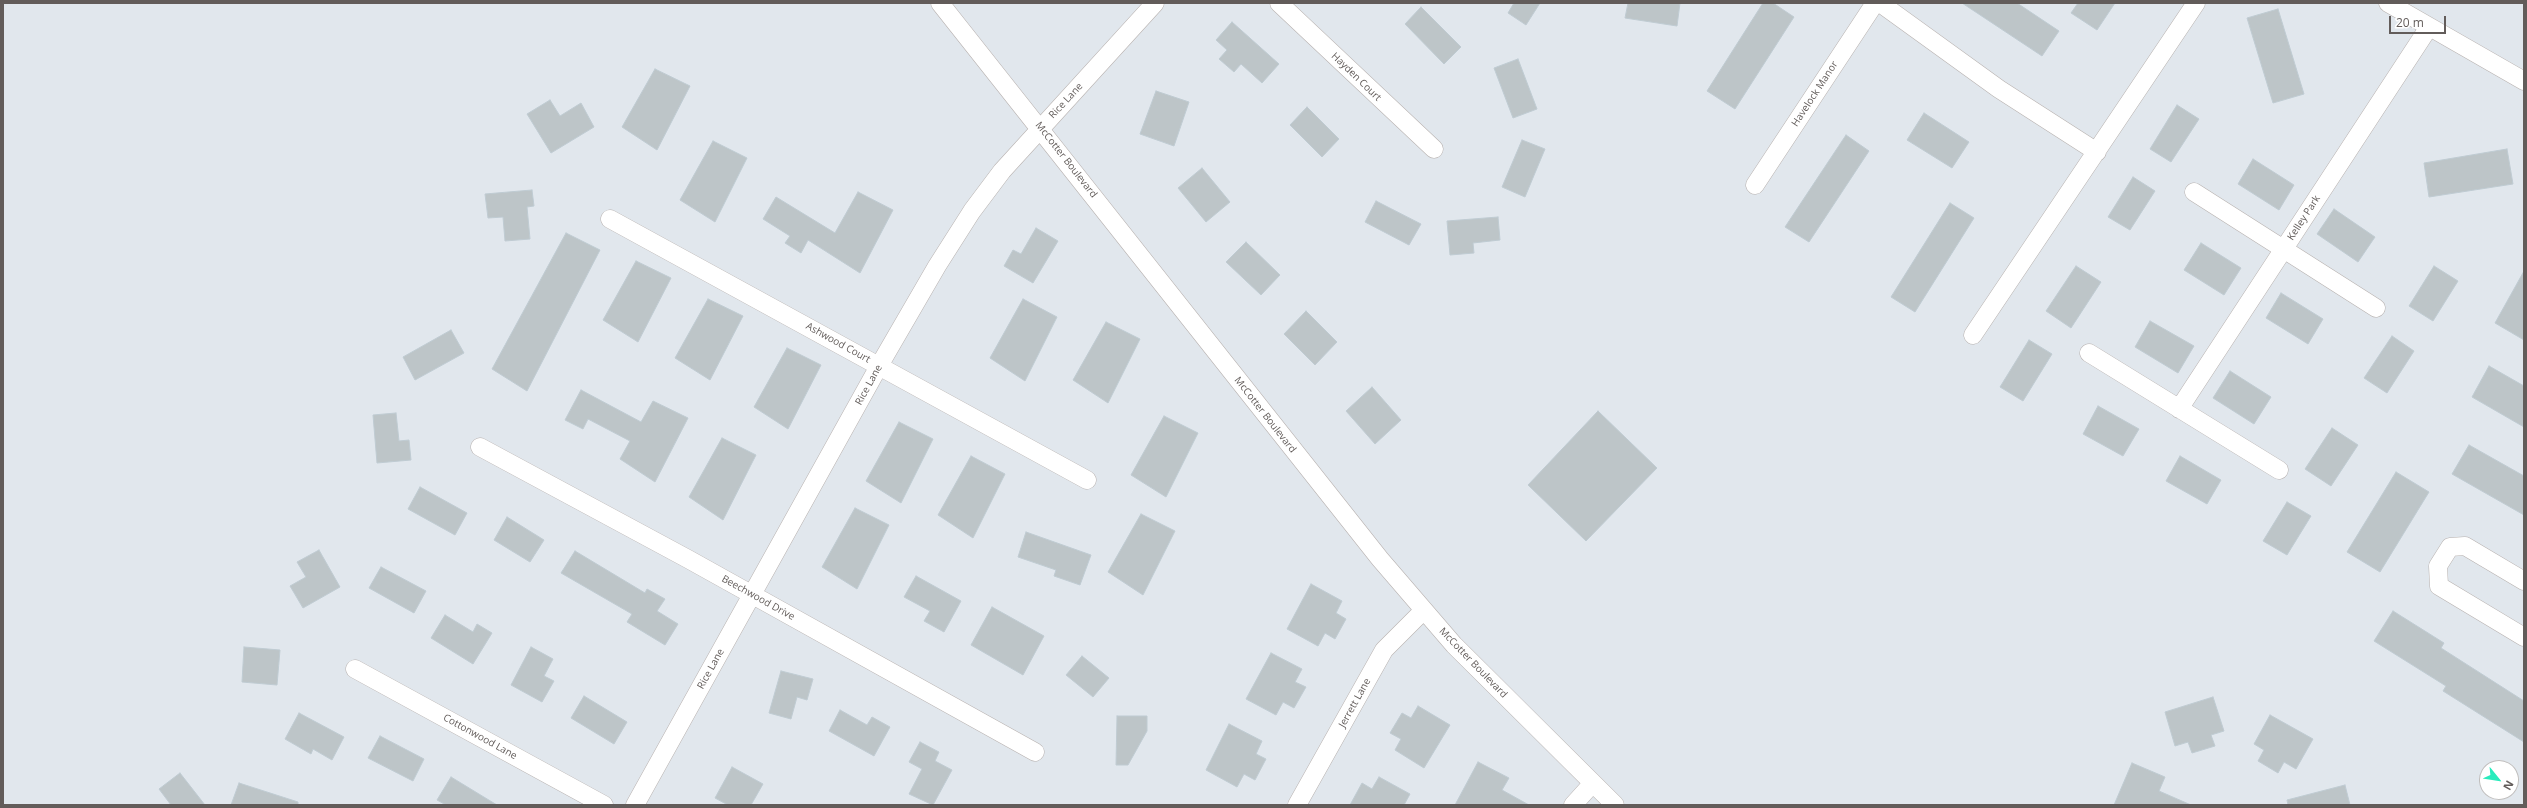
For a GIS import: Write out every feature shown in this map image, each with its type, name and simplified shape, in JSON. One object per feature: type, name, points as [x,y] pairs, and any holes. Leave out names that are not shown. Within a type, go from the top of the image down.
[{"type":"street","name":"McCotter Boulevard","points":[[940,3],[1041,128],[1276,430],[1424,610],[1454,645],[1592,784],[1615,805]]},
{"type":"street","name":"Rice Lane","points":[[635,805],[879,366],[937,266],[972,211],[1002,171],[1155,3]]},
{"type":"street","name":"Hayden Court","points":[[1279,3],[1434,149]]},
{"type":"street","name":"Havelock Manor","points":[[1755,185],[1875,3]]},
{"type":"street","points":[[1880,3],[1999,89],[2097,152]]},
{"type":"street","points":[[1973,335],[2196,3]]},
{"type":"street","points":[[2388,3],[2524,81]]},
{"type":"street","name":"Kelley Park","points":[[2179,409],[2429,27]]},
{"type":"street","points":[[2194,192],[2376,308]]},
{"type":"street","name":"Ashwood Court","points":[[610,219],[1087,480]]},
{"type":"street","points":[[2089,353],[2278,470]]},
{"type":"street","name":"Beechwood Drive","points":[[480,447],[752,595],[1035,752]]},
{"type":"street","points":[[2524,581],[2465,546],[2450,548],[2438,566],[2439,586],[2524,637]]},
{"type":"street","name":"Jerrett Lane","points":[[1297,805],[1384,650],[1424,610]]},
{"type":"street","name":"Cottonwood Lane","points":[[355,669],[604,805]]},
{"type":"street","points":[[1573,805],[1592,784]]},
{"type":"building","points":[[1514,3],[1540,3],[1526,25],[1508,13]]},
{"type":"building","points":[[1628,3],[1680,3],[1677,26],[1625,18]]},
{"type":"building","points":[[1763,3],[1773,3],[1794,17],[1735,109],[1707,91]]},
{"type":"building","points":[[1962,3],[2017,3],[2059,31],[2042,56]]},
{"type":"building","points":[[2078,3],[2115,3],[2097,30],[2071,13]]},
{"type":"building","points":[[1421,7],[1461,47],[1444,64],[1405,24]]},
{"type":"building","points":[[2278,9],[2304,94],[2273,103],[2247,18]]},
{"type":"building","points":[[1232,22],[1279,64],[1262,83],[1241,64],[1234,72],[1219,59],[1227,50],[1216,40]]},
{"type":"building","points":[[1518,59],[1537,109],[1513,118],[1494,68]]},
{"type":"building","points":[[655,69],[690,86],[657,150],[622,127]]},
{"type":"building","points":[[1156,91],[1189,102],[1174,146],[1140,134]]},
{"type":"building","points":[[550,100],[560,116],[581,103],[594,127],[551,153],[527,114]]},
{"type":"building","points":[[2177,105],[2199,119],[2171,162],[2150,149]]},
{"type":"building","points":[[1307,107],[1339,139],[1322,157],[1290,125]]},
{"type":"building","points":[[1924,113],[1969,142],[1952,168],[1907,140]]},
{"type":"building","points":[[1846,135],[1869,151],[1809,242],[1785,227]]},
{"type":"building","points":[[1522,140],[1545,149],[1525,197],[1502,187]]},
{"type":"building","points":[[713,141],[747,158],[715,222],[680,200]]},
{"type":"building","points":[[2507,149],[2513,184],[2429,197],[2424,163]]},
{"type":"building","points":[[2253,159],[2294,185],[2279,210],[2238,184]]},
{"type":"building","points":[[1202,168],[1230,202],[1206,222],[1178,188]]},
{"type":"building","points":[[2133,177],[2155,191],[2130,230],[2108,217]]},
{"type":"building","points":[[532,190],[534,206],[527,207],[530,239],[505,241],[503,217],[488,218],[485,194]]},
{"type":"building","points":[[858,192],[893,210],[860,273],[808,240],[801,253],[785,243],[790,236],[763,219],[776,197],[835,233]]},
{"type":"building","points":[[1376,201],[1421,224],[1409,245],[1365,222]]},
{"type":"building","points":[[1950,203],[1974,218],[1915,312],[1891,297]]},
{"type":"building","points":[[2334,209],[2375,237],[2358,262],[2317,234]]},
{"type":"building","points":[[1498,217],[1500,240],[1473,243],[1474,253],[1450,255],[1447,221]]},
{"type":"building","points":[[1036,228],[1058,241],[1033,283],[1004,266],[1013,250],[1021,254]]},
{"type":"building","points":[[566,233],[600,250],[527,391],[492,369]]},
{"type":"building","points":[[1246,242],[1280,275],[1261,295],[1226,262]]},
{"type":"building","points":[[2201,243],[2241,268],[2224,295],[2184,270]]},
{"type":"building","points":[[636,261],[671,278],[638,342],[603,320]]},
{"type":"building","points":[[2076,266],[2101,282],[2071,328],[2046,311]]},
{"type":"building","points":[[2434,266],[2458,281],[2433,321],[2409,306]]},
{"type":"building","points":[[2524,271],[2524,340],[2495,323]]},
{"type":"building","points":[[2281,293],[2323,319],[2308,344],[2266,318]]},
{"type":"building","points":[[708,299],[743,316],[710,380],[675,358]]},
{"type":"building","points":[[1023,299],[1057,317],[1025,381],[990,358]]},
{"type":"building","points":[[1306,311],[1337,342],[1315,365],[1284,334]]},
{"type":"building","points":[[2150,321],[2194,346],[2178,373],[2135,347]]},
{"type":"building","points":[[1106,322],[1140,339],[1108,403],[1073,380]]},
{"type":"building","points":[[451,330],[464,353],[415,380],[403,357]]},
{"type":"building","points":[[2392,336],[2414,351],[2387,393],[2364,378]]},
{"type":"building","points":[[2029,340],[2052,354],[2023,401],[2000,387]]},
{"type":"building","points":[[787,348],[821,365],[788,429],[754,407]]},
{"type":"building","points":[[2489,366],[2524,386],[2524,427],[2472,397]]},
{"type":"building","points":[[2230,371],[2271,397],[2254,424],[2213,398]]},
{"type":"building","points":[[1372,387],[1401,420],[1375,444],[1346,411]]},
{"type":"building","points":[[581,390],[641,422],[653,401],[688,418],[655,482],[620,459],[630,441],[588,419],[583,429],[565,420]]},
{"type":"building","points":[[2098,406],[2139,429],[2123,456],[2083,434]]},
{"type":"building","points":[[1598,411],[1657,468],[1586,541],[1528,485]]},
{"type":"building","points":[[396,413],[399,441],[409,440],[411,460],[377,463],[373,415]]},
{"type":"building","points":[[1164,416],[1198,433],[1166,497],[1131,475]]},
{"type":"building","points":[[899,422],[933,439],[901,503],[866,481]]},
{"type":"building","points":[[2332,428],[2358,445],[2331,486],[2305,469]]},
{"type":"building","points":[[722,438],[756,455],[723,520],[689,497]]},
{"type":"building","points":[[2469,445],[2524,476],[2524,515],[2452,474]]},
{"type":"building","points":[[971,456],[1005,474],[973,538],[938,515]]},
{"type":"building","points":[[2180,456],[2221,480],[2207,504],[2166,481]]},
{"type":"building","points":[[2396,472],[2429,492],[2380,572],[2347,552]]},
{"type":"building","points":[[420,487],[467,513],[455,535],[408,509]]},
{"type":"building","points":[[2287,502],[2311,516],[2287,555],[2263,541]]},
{"type":"building","points":[[855,508],[889,525],[857,589],[822,567]]},
{"type":"building","points":[[1141,514],[1175,531],[1143,595],[1108,572]]},
{"type":"building","points":[[507,517],[544,540],[530,562],[494,540]]},
{"type":"building","points":[[1026,532],[1091,555],[1080,585],[1054,576],[1056,570],[1018,557]]},
{"type":"building","points":[[319,550],[340,587],[303,608],[290,586],[306,577],[297,562]]},
{"type":"building","points":[[575,551],[645,593],[647,589],[665,599],[657,611],[678,624],[665,645],[627,622],[632,614],[561,573]]},
{"type":"building","points":[[381,567],[426,591],[414,613],[369,588]]},
{"type":"building","points":[[916,576],[961,601],[944,632],[924,621],[930,611],[904,597]]},
{"type":"building","points":[[1311,584],[1342,601],[1336,613],[1346,619],[1335,639],[1325,633],[1318,646],[1287,629]]},
{"type":"building","points":[[992,607],[1044,636],[1023,675],[971,645]]},
{"type":"building","points":[[2393,611],[2444,643],[2441,648],[2524,701],[2524,742],[2443,691],[2446,686],[2374,641]]},
{"type":"building","points":[[445,615],[473,632],[477,624],[492,633],[473,664],[431,638]]},
{"type":"building","points":[[244,647],[280,650],[277,685],[242,682]]},
{"type":"building","points":[[531,647],[553,659],[544,676],[554,681],[542,702],[511,685]]},
{"type":"building","points":[[1271,653],[1302,669],[1295,682],[1306,687],[1294,708],[1283,702],[1276,715],[1246,699]]},
{"type":"building","points":[[1082,656],[1109,678],[1093,697],[1066,675]]},
{"type":"building","points":[[781,671],[813,679],[807,700],[797,697],[791,719],[769,713]]},
{"type":"building","points":[[584,696],[627,722],[614,744],[571,718]]},
{"type":"building","points":[[2213,697],[2224,731],[2211,735],[2215,746],[2192,753],[2188,742],[2175,746],[2165,712]]},
{"type":"building","points":[[1418,706],[1450,725],[1424,768],[1395,750],[1401,739],[1390,733],[1402,713],[1411,718]]},
{"type":"building","points":[[840,710],[867,725],[872,717],[890,727],[874,756],[829,731]]},
{"type":"building","points":[[299,713],[344,737],[332,760],[313,749],[311,754],[285,739]]},
{"type":"building","points":[[2270,715],[2313,739],[2296,769],[2284,762],[2278,773],[2258,761],[2264,750],[2254,744]]},
{"type":"building","points":[[1117,716],[1147,716],[1147,731],[1128,765],[1116,765]]},
{"type":"building","points":[[1229,724],[1262,741],[1256,754],[1266,759],[1255,780],[1244,774],[1237,787],[1206,770]]},
{"type":"building","points":[[380,736],[424,759],[413,781],[368,758]]},
{"type":"building","points":[[920,742],[939,752],[935,761],[952,770],[933,805],[909,794],[922,769],[909,762]]},
{"type":"building","points":[[1478,762],[1509,778],[1502,790],[1529,805],[1455,805]]},
{"type":"building","points":[[2132,763],[2165,777],[2159,791],[2191,805],[2114,805]]},
{"type":"building","points":[[732,767],[763,784],[751,805],[728,805],[715,798]]},
{"type":"building","points":[[180,773],[205,805],[171,805],[159,789]]},
{"type":"building","points":[[451,777],[497,805],[446,805],[437,800]]},
{"type":"building","points":[[1379,777],[1410,794],[1404,805],[1350,805],[1362,783],[1372,789]]},
{"type":"building","points":[[239,783],[298,802],[298,805],[231,805]]},
{"type":"building","points":[[2345,785],[2350,805],[2288,805],[2287,800]]}]
